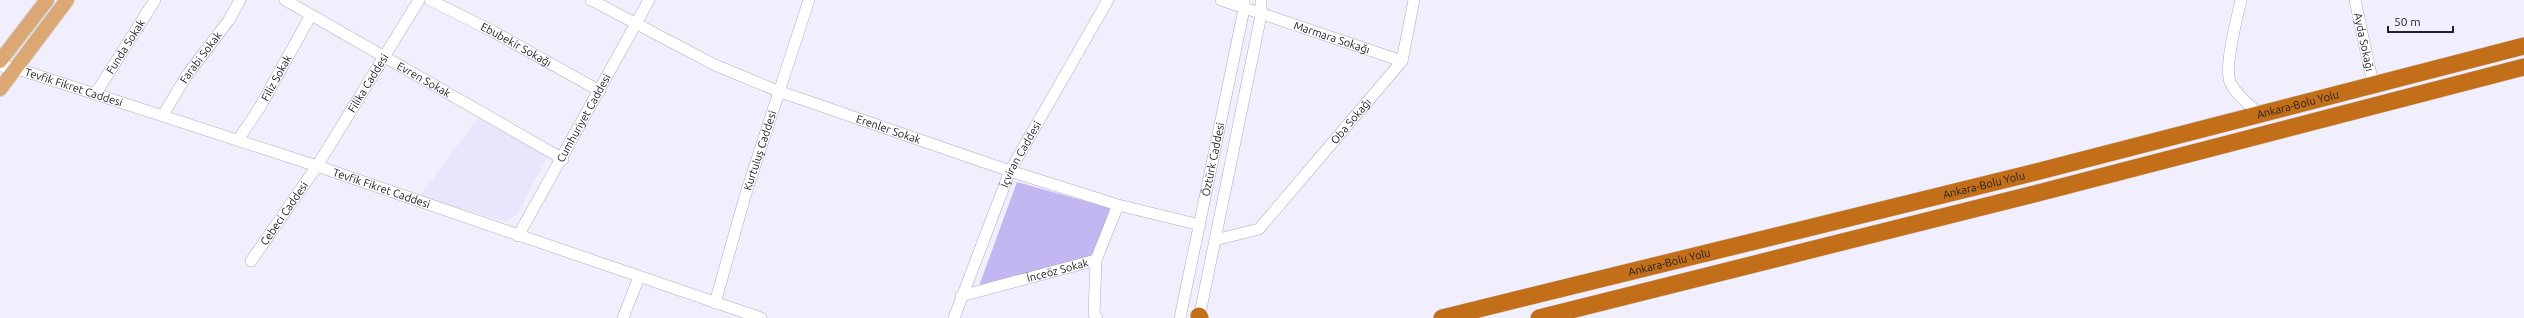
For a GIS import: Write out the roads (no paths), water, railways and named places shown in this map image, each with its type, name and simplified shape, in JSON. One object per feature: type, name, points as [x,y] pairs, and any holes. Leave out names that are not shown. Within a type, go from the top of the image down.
[{"type":"highway","name":"Ankara-Bolu Yolu","points":[[1442,318],[2032,173],[2524,46]]},
{"type":"highway","name":"Ankara-Bolu Yolu","points":[[1539,318],[2030,195],[2524,67]]},
{"type":"main road","points":[[0,61],[47,0]]},
{"type":"main road","points":[[0,89],[67,0]]},
{"type":"street","name":"Funda Sokak","points":[[96,93],[155,0]]},
{"type":"street","name":"Farabi Sokak","points":[[162,115],[186,75],[229,20],[240,0]]},
{"type":"street","name":"Evren Sokak","points":[[285,0],[563,159]]},
{"type":"street","name":"Filika Caddesi","points":[[317,166],[419,0]]},
{"type":"street","name":"Ebubekir Sokağı","points":[[430,0],[494,32],[600,91]]},
{"type":"street","name":"Erenler Sokak","points":[[590,0],[635,25],[715,65],[778,91],[1010,171],[1118,205],[1200,225]]},
{"type":"street","name":"Cumhuriyet Caddesi","points":[[518,236],[563,159],[649,0]]},
{"type":"street","name":"Kurtuluş Caddesi","points":[[715,302],[778,91],[809,0]]},
{"type":"street","name":"İçviran Caddesi","points":[[954,318],[961,296],[1010,171],[1108,0]]},
{"type":"street","name":"Marmara Sokağı","points":[[1221,0],[1244,5],[1261,15],[1402,61]]},
{"type":"street","name":"Öztürk Caddesi","points":[[1199,317],[1261,15],[1261,0]]},
{"type":"street","name":"Oba Sokağı","points":[[1215,240],[1259,229],[1402,61],[1414,0]]},
{"type":"street","points":[[2241,0],[2232,45],[2229,77],[2233,87],[2258,114]]},
{"type":"street","name":"Ayda Sokağı","points":[[2355,0],[2374,84]]},
{"type":"street","name":"Öztürk Caddesi","points":[[1180,318],[1244,5]]},
{"type":"street","name":"Filiz Sokak","points":[[238,140],[260,107],[311,15]]},
{"type":"street","name":"Tevfik Fikret Caddesi","points":[[0,66],[15,68],[96,93],[317,166],[761,318]]},
{"type":"street","name":"Cebeci Caddesi","points":[[251,261],[317,166]]},
{"type":"street","name":"İnceöz Sokak","points":[[961,296],[1096,260],[1118,205]]},
{"type":"street","points":[[1096,260],[1094,314],[1097,318]]},
{"type":"street","points":[[623,318],[640,277]]}]
